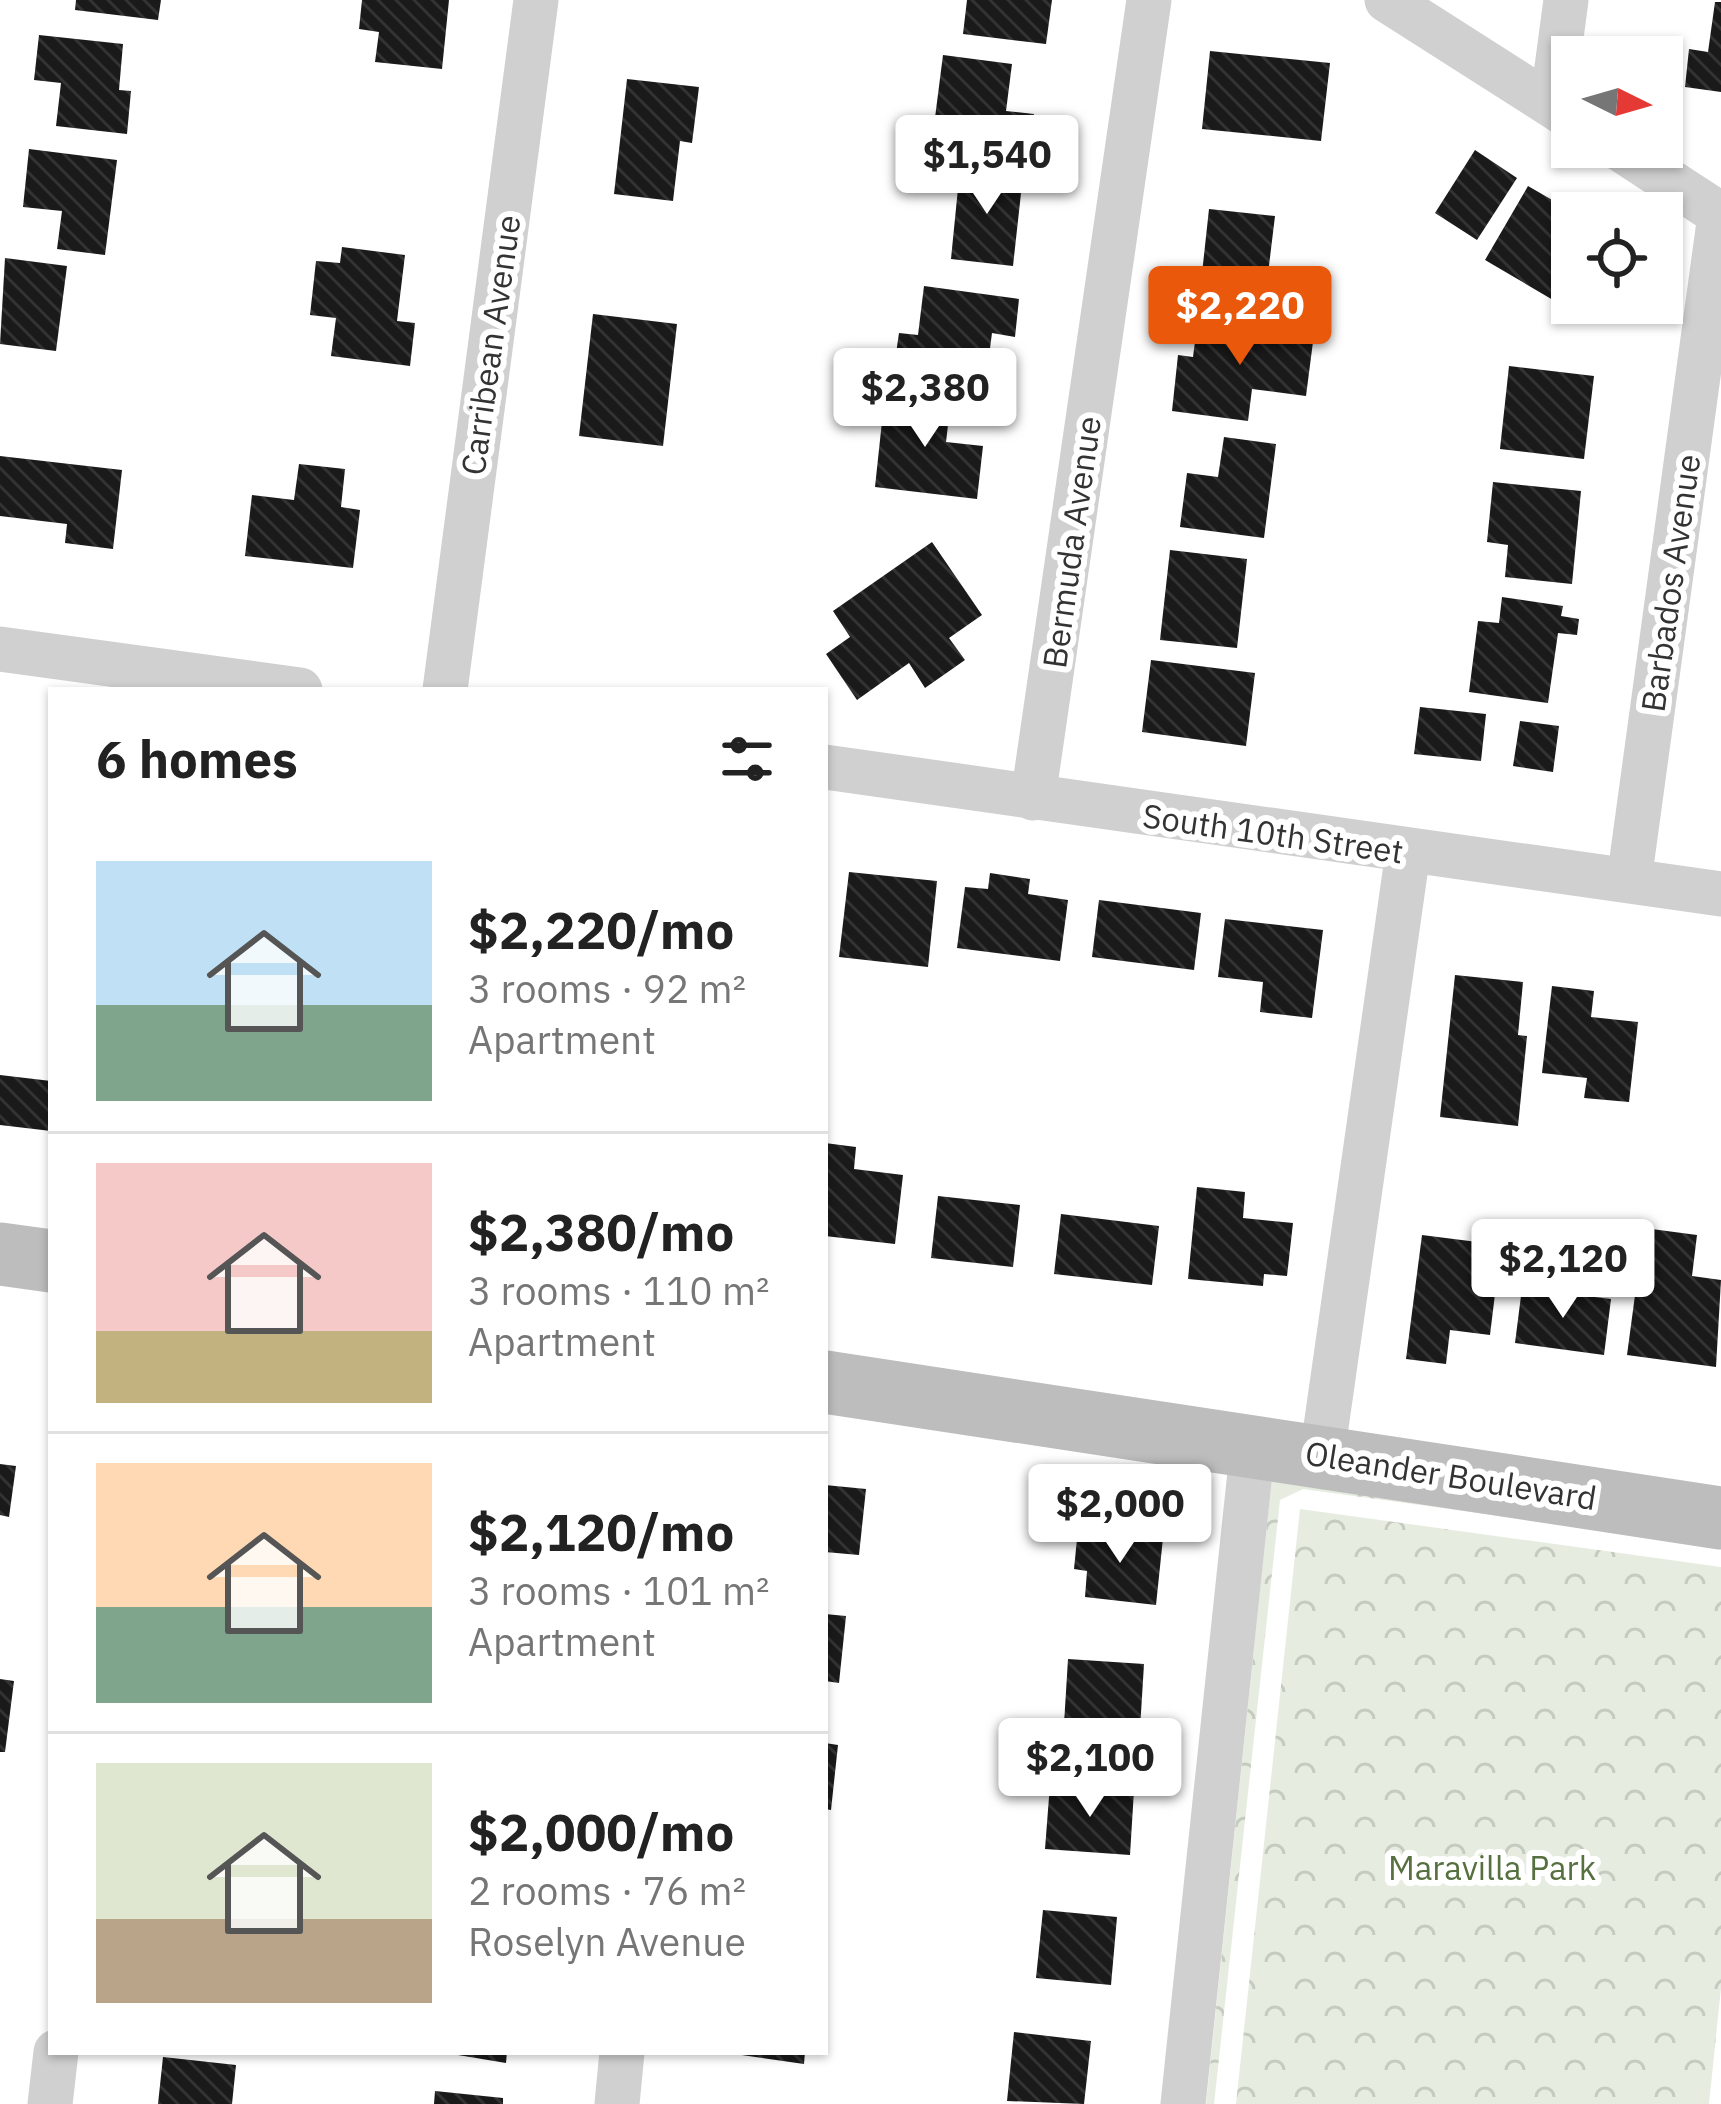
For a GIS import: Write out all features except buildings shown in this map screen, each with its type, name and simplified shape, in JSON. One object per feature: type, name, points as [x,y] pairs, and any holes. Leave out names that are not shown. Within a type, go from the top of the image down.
[{"type":"main road","points":[[0,1254],[48,1262]]},
{"type":"main road","name":"Oleander Boulevard","points":[[828,1382],[1721,1518]]},
{"type":"street","name":"Carribean Avenue","points":[[445,687],[536,0]]},
{"type":"street","name":"Bermuda Avenue","points":[[1033,798],[1149,0]]},
{"type":"street","points":[[1387,0],[1551,104]]},
{"type":"street","points":[[1565,36],[1566,0]]},
{"type":"street","points":[[1649,168],[1721,215]]},
{"type":"street","name":"Barbados Avenue","points":[[1629,881],[1721,215]]},
{"type":"street","points":[[0,649],[278,687]]},
{"type":"street","name":"South 10th Street","points":[[828,767],[1721,894]]},
{"type":"street","points":[[1322,1455],[1408,852]]},
{"type":"street","points":[[1183,2104],[1253,1444]]},
{"type":"street","points":[[50,2104],[56,2055]]},
{"type":"street","points":[[617,2104],[622,2055]]},
{"type":"green space","points":[[1273,1467],[1721,1546],[1303,1489],[1280,1500],[1214,2104],[1206,2104]]},
{"type":"green space","name":"Maravilla Park","points":[[1300,1509],[1721,1567],[1721,1988],[1709,2104],[1236,2104]]}]
